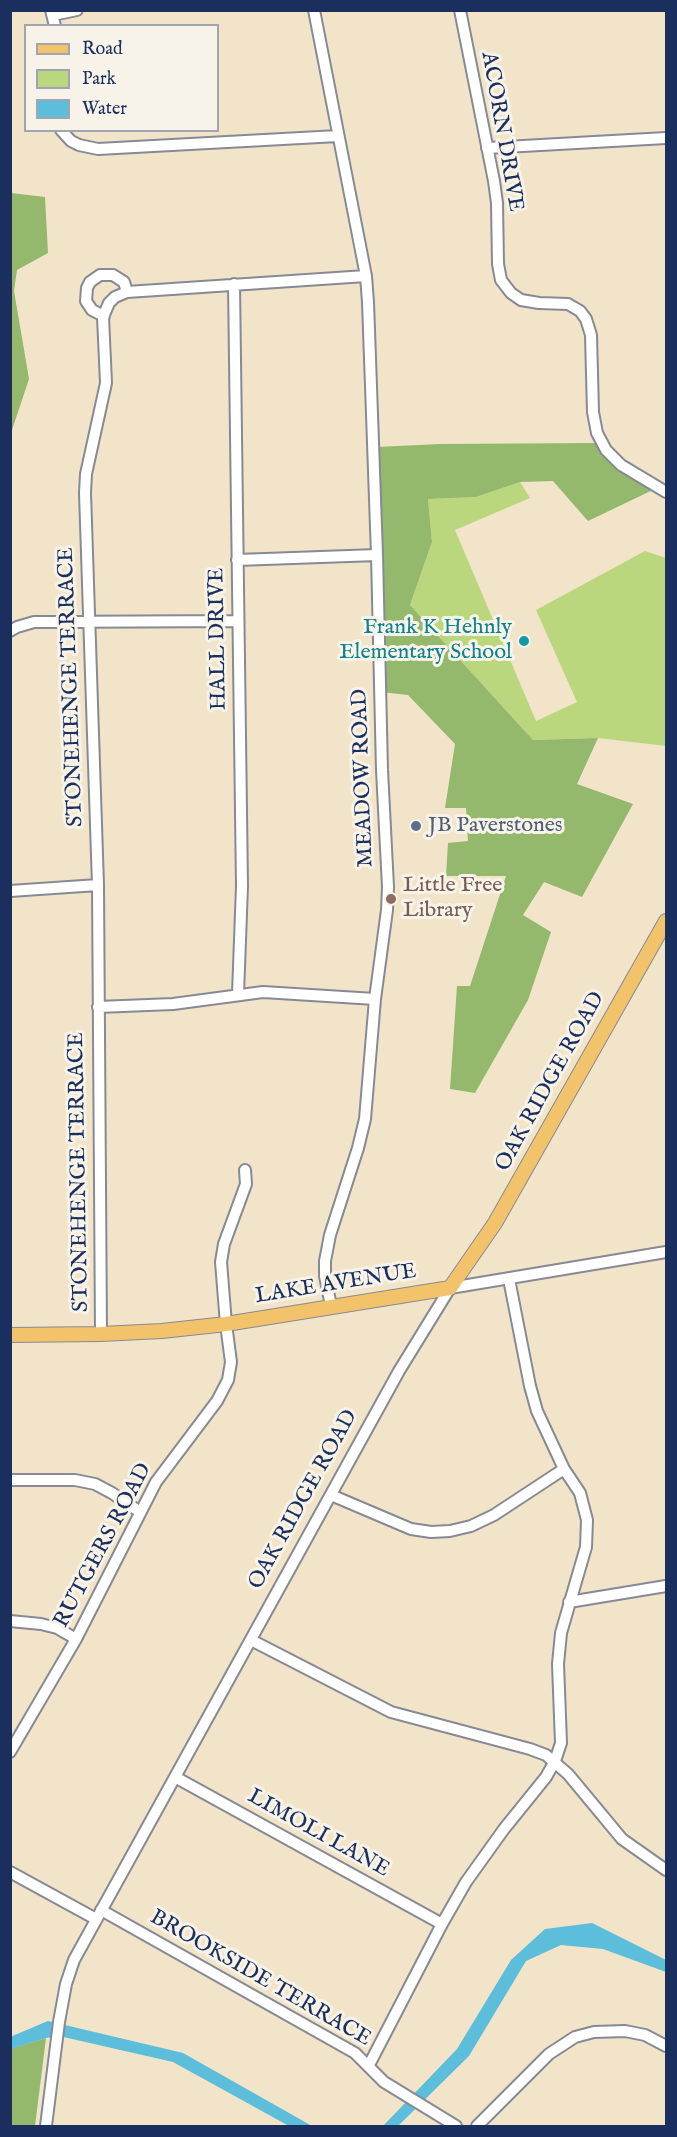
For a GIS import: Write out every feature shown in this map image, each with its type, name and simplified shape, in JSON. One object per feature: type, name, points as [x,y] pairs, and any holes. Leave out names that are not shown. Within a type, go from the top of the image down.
[{"type":"main road","name":"OAK RIDGE ROAD","points":[[450,1288],[495,1223],[666,921]]},
{"type":"main road","name":"LAKE AVENUE","points":[[10,1335],[162,1331],[226,1324],[450,1288]]},
{"type":"street","points":[[53,17],[77,10]]},
{"type":"street","name":"MEADOW ROAD","points":[[314,10],[366,276],[388,887],[375,999],[365,1119],[330,1235],[325,1261],[325,1276],[331,1306]]},
{"type":"street","name":"ACORN DRIVE","points":[[460,10],[497,203],[498,264],[501,280],[511,293],[521,300],[539,303],[561,302],[574,307],[586,319],[591,342],[593,412],[597,434],[606,450],[621,465],[666,492]]},
{"type":"street","points":[[63,132],[71,141],[79,145],[98,148],[338,136]]},
{"type":"street","points":[[487,148],[666,138]]},
{"type":"street","points":[[127,291],[124,282],[113,275],[100,274],[90,282],[86,301],[92,310],[104,316],[109,303],[127,291],[366,276]]},
{"type":"street","name":"HALL DRIVE","points":[[234,284],[242,886],[238,994]]},
{"type":"street","name":"STONEHENGE TERRACE","points":[[101,1334],[98,885],[85,483],[106,383],[104,316]]},
{"type":"street","points":[[237,560],[377,555]]},
{"type":"street","points":[[10,631],[34,622],[238,621]]},
{"type":"street","points":[[10,891],[98,885]]},
{"type":"street","points":[[98,1007],[173,1004],[262,992],[375,999]]},
{"type":"street","name":"RUTGERS ROAD","points":[[10,1752],[76,1639],[156,1482],[217,1401],[228,1380],[231,1362],[221,1262],[224,1244],[246,1184],[245,1170]]},
{"type":"street","name":"LAKE AVENUE","points":[[450,1288],[666,1252]]},
{"type":"street","points":[[369,2065],[466,1882],[546,1777],[561,1743],[558,1664],[561,1633],[586,1547],[588,1529],[586,1511],[580,1493],[564,1468],[537,1411],[509,1279]]},
{"type":"street","name":"OAK RIDGE ROAD","points":[[46,2127],[56,2038],[70,1971],[399,1371],[450,1288]]},
{"type":"street","points":[[331,1494],[411,1529],[431,1532],[450,1531],[471,1526],[494,1515],[564,1468]]},
{"type":"street","points":[[10,1480],[75,1480],[95,1484],[112,1492],[140,1512]]},
{"type":"street","points":[[569,1602],[666,1586]]},
{"type":"street","points":[[10,1621],[57,1628],[76,1639]]},
{"type":"street","points":[[251,1640],[391,1712],[530,1749],[555,1761],[622,1839],[666,1870]]},
{"type":"street","name":"LIMOLI LANE","points":[[175,1777],[442,1924]]},
{"type":"street","name":"BROOKSIDE TERRACE","points":[[10,1872],[99,1915],[355,2053],[384,2082],[456,2127]]},
{"type":"street","points":[[477,2127],[549,2054],[575,2037],[594,2031],[625,2031],[645,2035],[666,2046]]},
{"type":"green space","points":[[11,193],[45,197],[48,253],[17,270],[14,291],[29,379],[11,433]]},
{"type":"green space","points":[[597,443],[659,487],[588,521],[553,481],[520,482],[476,497],[428,499],[432,542],[410,605],[533,740],[598,738],[577,784],[633,804],[582,897],[544,882],[523,915],[551,932],[528,1000],[475,1093],[450,1089],[457,986],[470,986],[506,876],[446,876],[448,843],[468,841],[466,808],[445,808],[455,744],[408,695],[381,692],[376,447],[441,444]]},
{"type":"green space","points":[[520,482],[530,498],[455,530],[536,721],[577,702],[536,610],[645,551],[666,558],[666,746],[598,738],[533,740],[410,605],[432,542],[428,499],[476,497]]},
{"type":"green space","points":[[46,2038],[35,2126],[11,2126],[10,2049]]},
{"type":"water","points":[[592,1923],[666,1960],[666,1972],[603,1949],[561,1945],[526,1961],[469,2056],[398,2126],[383,2126],[457,2049],[511,1960],[545,1929]]},
{"type":"water","points":[[48,2021],[183,2053],[312,2126],[289,2126],[173,2062],[59,2036],[11,2049],[10,2037]]},
{"type":"place","name":"Frank K Hehnly Elementary School","points":[[524,641]]},
{"type":"place","name":"JB Paverstones","points":[[416,826]]},
{"type":"place","name":"Little Free Library","points":[[391,899]]}]
